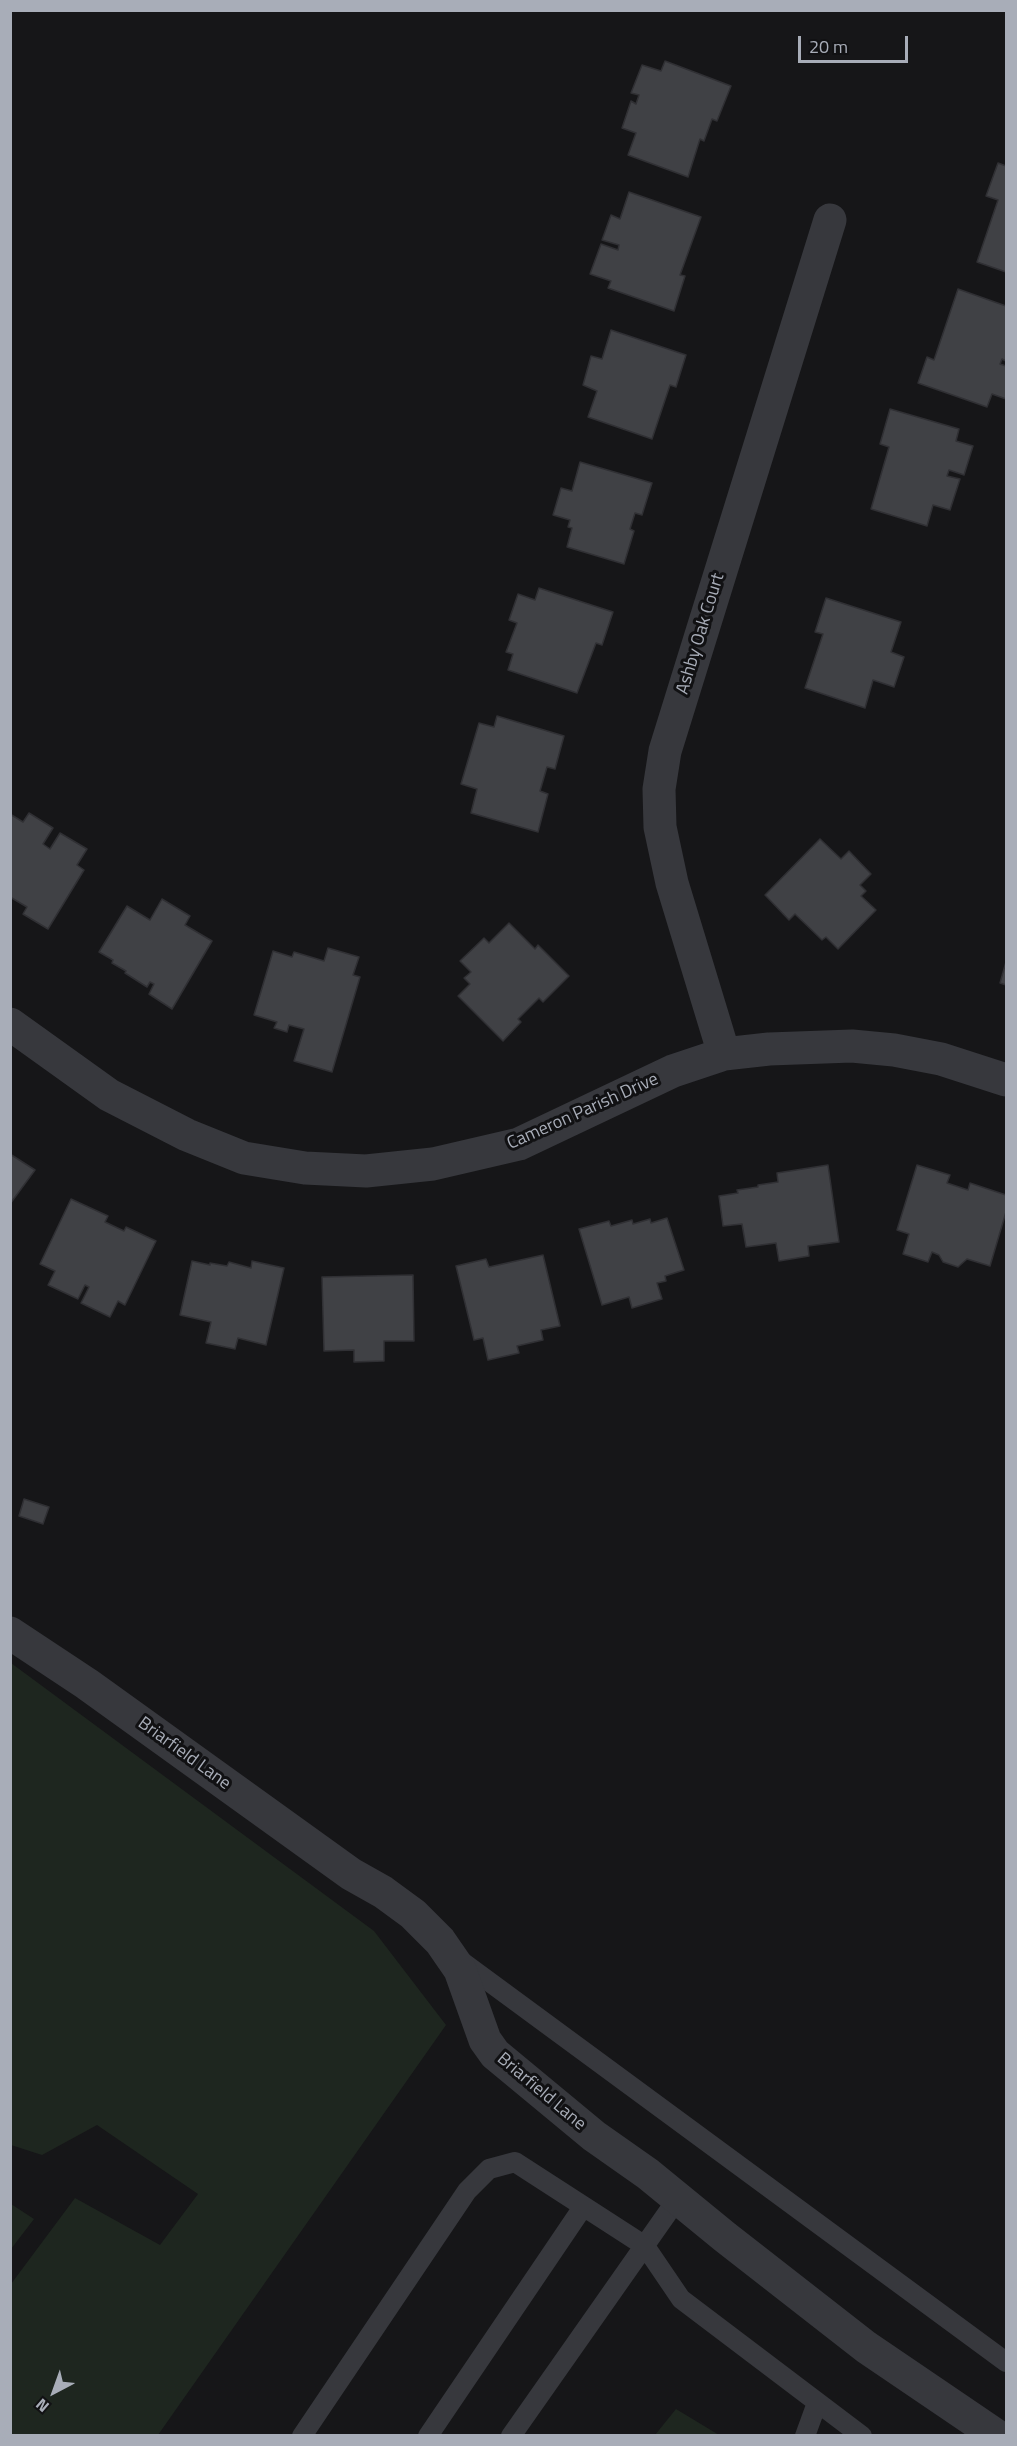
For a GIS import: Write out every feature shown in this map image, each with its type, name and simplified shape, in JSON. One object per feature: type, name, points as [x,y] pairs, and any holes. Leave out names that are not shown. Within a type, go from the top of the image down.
[{"type":"street","name":"Ashby Oak Court","points":[[724,1054],[672,883],[660,827],[659,789],[665,751],[830,220]]},
{"type":"street","name":"Cameron Parish Drive","points":[[10,1024],[109,1095],[187,1135],[244,1158],[305,1168],[366,1171],[433,1164],[519,1144],[673,1071],[724,1054],[769,1049],[852,1046],[894,1050],[941,1059],[1006,1080]]},
{"type":"street","name":"Briarfield Lane","points":[[10,1633],[87,1684],[351,1874],[383,1892],[413,1914],[445,1949],[460,1970],[485,2040],[495,2054],[594,2136],[648,2174],[866,2347],[998,2436]]},
{"type":"lane","points":[[445,1949],[1006,2362]]},
{"type":"lane","points":[[302,2436],[467,2191],[489,2169],[514,2162],[645,2246],[681,2299],[862,2436]]},
{"type":"lane","points":[[511,2436],[678,2199]]},
{"type":"lane","points":[[429,2436],[583,2207]]},
{"type":"lane","points":[[805,2436],[817,2403]]},
{"type":"shaded area","points":[[11,1663],[374,1931],[446,2025],[158,2435],[11,2435],[11,2284],[75,2198],[160,2245],[198,2194],[97,2125],[42,2155],[11,2145]]},
{"type":"shaded area","points":[[11,2204],[34,2219],[11,2249]]},
{"type":"shaded area","points":[[676,2409],[719,2435],[655,2435]]},
{"type":"building","points":[[665,61],[731,86],[717,121],[712,119],[704,141],[700,139],[688,177],[628,155],[636,133],[622,128],[631,101],[636,104],[639,95],[631,93],[642,65],[661,71]]},
{"type":"building","points":[[998,163],[1006,166],[1006,272],[977,262],[998,200],[986,196]]},
{"type":"building","points":[[629,192],[701,217],[680,275],[685,276],[674,311],[608,288],[611,281],[590,274],[601,244],[618,250],[619,245],[602,240],[611,215],[620,219]]},
{"type":"building","points":[[958,289],[1006,306],[1006,361],[1002,359],[1000,364],[1006,366],[1006,399],[992,394],[987,407],[918,383],[927,357],[934,360]]},
{"type":"building","points":[[611,330],[686,355],[676,387],[670,385],[652,439],[588,417],[597,391],[583,385],[591,356],[602,359]]},
{"type":"building","points":[[890,409],[959,429],[956,441],[973,446],[964,475],[949,470],[947,476],[960,479],[950,510],[933,505],[927,526],[871,509],[889,447],[880,444]]},
{"type":"building","points":[[580,462],[652,483],[642,515],[635,513],[630,529],[634,531],[624,564],[567,547],[572,528],[568,527],[570,520],[553,515],[561,488],[572,491]]},
{"type":"building","points":[[539,588],[613,612],[602,645],[596,643],[577,693],[508,670],[513,654],[506,652],[517,623],[509,620],[518,594],[535,600]]},
{"type":"building","points":[[826,598],[901,622],[891,652],[904,657],[894,687],[873,680],[865,708],[805,688],[823,634],[815,632]]},
{"type":"building","points":[[497,716],[564,736],[555,769],[547,767],[540,791],[548,794],[538,832],[471,813],[477,789],[461,784],[479,723],[494,727]]},
{"type":"building","points":[[29,813],[53,828],[43,844],[50,849],[60,833],[87,849],[77,865],[84,870],[48,929],[23,914],[27,907],[10,897],[10,814],[23,822]]},
{"type":"building","points":[[820,839],[841,859],[849,851],[871,874],[860,885],[866,891],[861,896],[876,910],[838,949],[826,937],[822,940],[795,914],[789,920],[765,895]]},
{"type":"building","points":[[162,899],[190,916],[185,925],[212,941],[172,1009],[149,994],[154,984],[150,982],[147,987],[99,952],[127,906],[150,920]]},
{"type":"building","points":[[509,923],[535,949],[538,945],[569,976],[543,1002],[539,998],[518,1019],[521,1022],[503,1041],[458,996],[470,984],[464,978],[471,972],[460,961],[484,938],[489,943]]},
{"type":"building","points":[[328,948],[359,957],[353,975],[360,977],[332,1072],[294,1061],[304,1029],[289,1025],[287,1032],[274,1028],[277,1022],[254,1015],[273,951],[292,957],[294,952],[324,961]]},
{"type":"building","points":[[1006,962],[1006,985],[1000,983]]},
{"type":"building","points":[[10,1154],[35,1170],[10,1204]]},
{"type":"building","points":[[828,1165],[839,1242],[808,1246],[809,1256],[779,1261],[776,1243],[746,1247],[742,1224],[723,1226],[719,1196],[778,1182],[777,1173]]},
{"type":"building","points":[[917,1165],[950,1175],[947,1183],[968,1190],[970,1183],[1006,1195],[1006,1212],[990,1266],[967,1259],[958,1267],[943,1262],[939,1255],[932,1252],[928,1262],[903,1254],[909,1234],[897,1230]]},
{"type":"building","points":[[71,1199],[108,1216],[105,1222],[124,1231],[126,1227],[156,1241],[125,1305],[118,1301],[110,1317],[81,1303],[89,1287],[85,1285],[78,1299],[48,1285],[55,1271],[40,1264]]},
{"type":"building","points":[[667,1218],[684,1270],[665,1276],[666,1281],[657,1283],[662,1299],[632,1308],[629,1297],[602,1305],[579,1229],[609,1221],[611,1226],[632,1220],[633,1224],[650,1219],[651,1223]]},
{"type":"building","points":[[543,1255],[560,1326],[541,1330],[543,1340],[517,1346],[519,1353],[488,1360],[483,1338],[474,1340],[456,1266],[486,1259],[489,1267]]},
{"type":"building","points":[[192,1261],[227,1266],[229,1262],[251,1268],[252,1261],[284,1268],[266,1345],[238,1338],[235,1349],[206,1343],[211,1322],[180,1315]]},
{"type":"building","points":[[413,1275],[414,1341],[384,1341],[384,1361],[354,1362],[354,1350],[324,1351],[322,1277]]},
{"type":"building","points":[[24,1499],[49,1507],[43,1524],[19,1516]]}]
